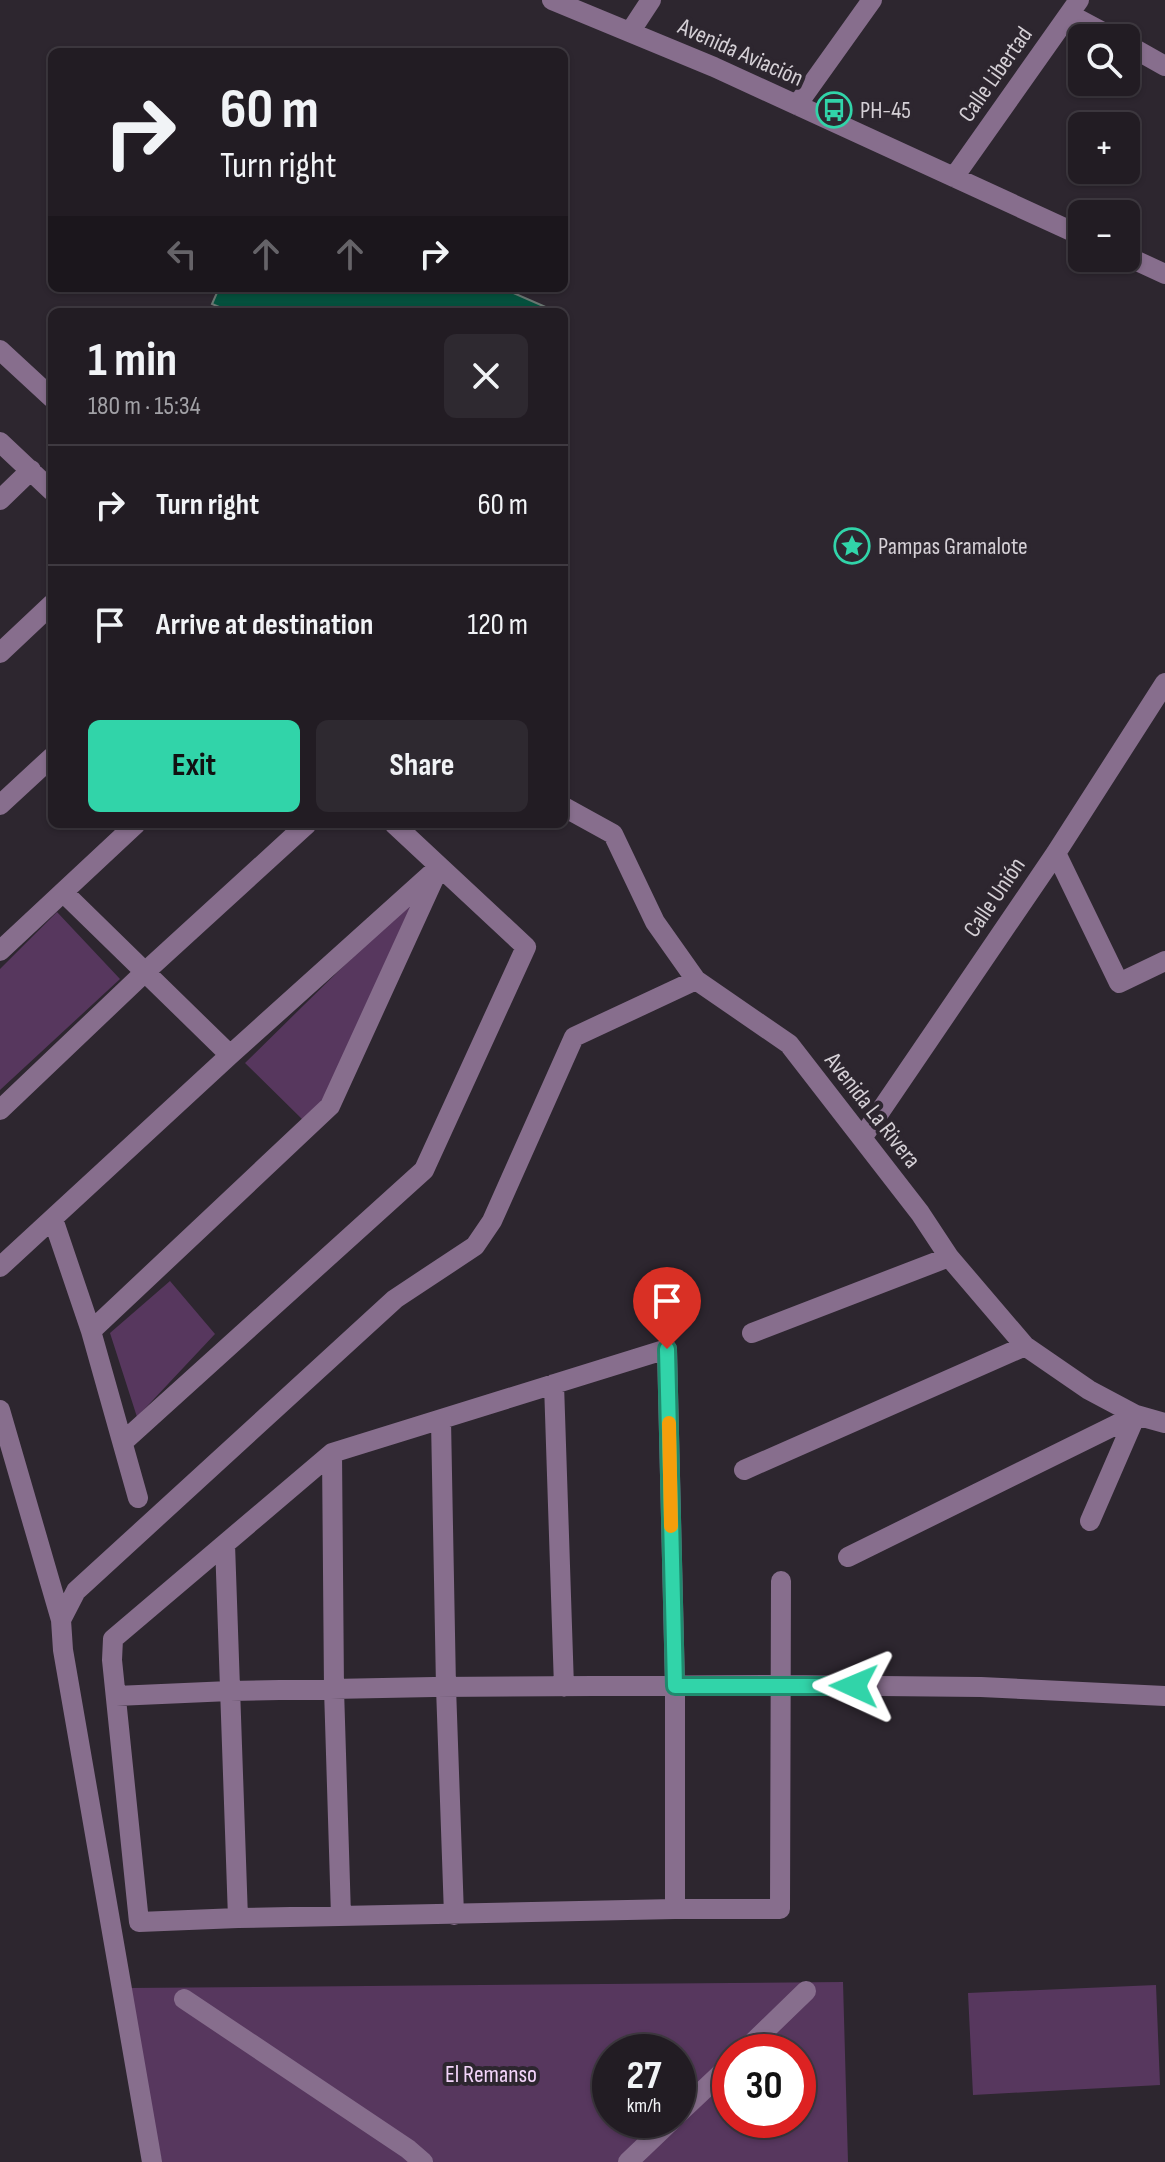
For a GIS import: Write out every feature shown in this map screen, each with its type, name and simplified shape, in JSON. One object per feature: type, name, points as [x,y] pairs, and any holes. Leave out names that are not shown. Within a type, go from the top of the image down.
[{"type":"street","name":"Avenida Aviación","points":[[552,0],[714,67],[1068,230]]},
{"type":"street","points":[[630,32],[651,0]]},
{"type":"street","points":[[797,105],[872,0]]},
{"type":"street","points":[[1074,7],[1096,24]]},
{"type":"street","name":"Calle Libertad","points":[[954,177],[1074,7]]},
{"type":"street","points":[[1140,52],[1165,66]]},
{"type":"street","points":[[1140,262],[1165,274]]},
{"type":"street","points":[[0,350],[48,394]]},
{"type":"street","points":[[0,442],[48,487]]},
{"type":"street","points":[[0,500],[31,470]]},
{"type":"street","points":[[0,653],[48,608]]},
{"type":"street","name":"Calle Unión","points":[[862,1138],[1056,853],[1165,683]]},
{"type":"street","points":[[0,805],[48,761]]},
{"type":"street","name":"Avenida La Rivera","points":[[568,809],[613,834],[655,922],[696,980],[789,1044],[920,1213],[949,1257],[1025,1346],[1089,1390],[1136,1415],[1165,1423]]},
{"type":"street","points":[[0,951],[132,828]]},
{"type":"street","points":[[0,1110],[303,828]]},
{"type":"street","points":[[123,1442],[424,1170],[526,947],[398,828]]},
{"type":"street","points":[[1056,853],[1119,983],[1165,961]]},
{"type":"street","points":[[0,1267],[439,867]]},
{"type":"street","points":[[91,1331],[330,1106],[439,867]]},
{"type":"street","points":[[63,892],[230,1055]]},
{"type":"street","points":[[61,1620],[76,1591],[395,1299],[475,1246],[492,1221],[574,1037],[696,980]]},
{"type":"street","points":[[53,1219],[91,1331],[138,1498]]},
{"type":"street","points":[[752,1333],[949,1257]]},
{"type":"street","points":[[744,1470],[1025,1346]]},
{"type":"street","points":[[675,1909],[675,1686],[667,1349],[332,1453],[113,1639],[112,1660],[139,1922],[780,1909],[781,1581]]},
{"type":"street","points":[[554,1384],[564,1687]]},
{"type":"street","points":[[0,1410],[61,1620],[63,1650],[148,2158]]},
{"type":"street","points":[[1090,1521],[1136,1415]]},
{"type":"street","points":[[848,1557],[1136,1415]]},
{"type":"street","points":[[441,1420],[454,1915]]},
{"type":"street","points":[[332,1453],[334,1689],[341,1916]]},
{"type":"street","points":[[225,1544],[238,1918]]},
{"type":"street","points":[[116,1696],[446,1687],[780,1685],[981,1687],[1165,1696]]},
{"type":"street","points":[[762,2034],[806,1991]]},
{"type":"street","points":[[184,1999],[423,2162]]},
{"type":"street","points":[[696,2097],[712,2082]]},
{"type":"street","points":[[628,2162],[653,2138]]},
{"type":"green space","points":[[422,889],[325,1106],[305,1122],[245,1063]]},
{"type":"green space","points":[[57,912],[120,979],[0,1090],[0,969]]},
{"type":"green space","points":[[170,1281],[215,1334],[137,1417],[110,1333]]},
{"type":"green space","name":"El Remanso","points":[[843,1982],[848,2162],[162,2162],[126,1988]]},
{"type":"green space","points":[[1156,1985],[1160,2085],[973,2095],[968,1993]]},
{"type":"building","points":[[217,292],[511,292],[548,308],[222,308],[212,304]]},
{"type":"slow traffic","points":[[669,1423],[671,1526]]},
{"type":"place","name":"PH-45","points":[[834,110]]},
{"type":"place","name":"Pampas Gramalote","points":[[852,546]]},
{"type":"route","points":[[667,1349],[675,1686],[854,1686]]}]
